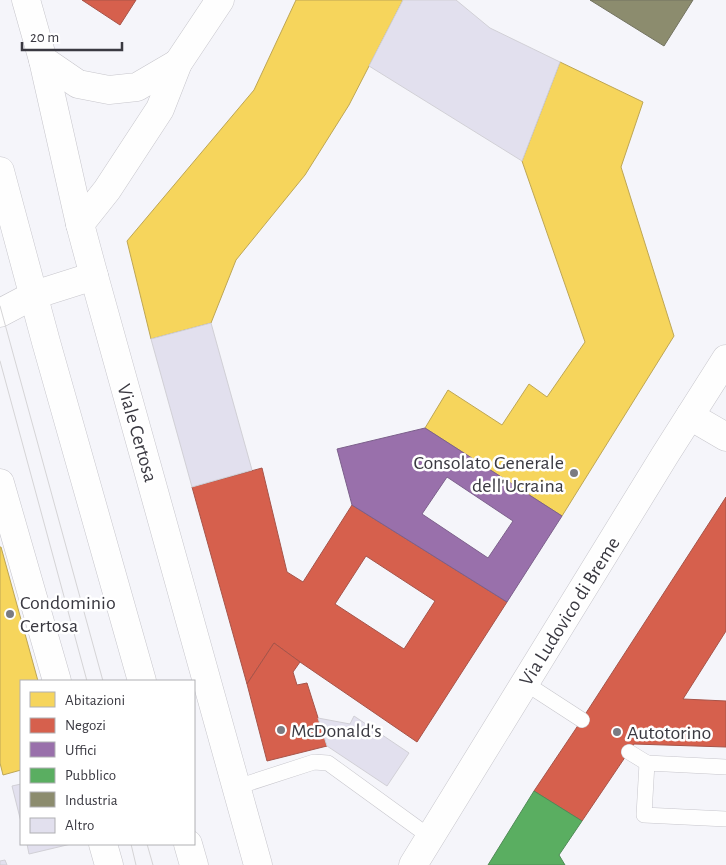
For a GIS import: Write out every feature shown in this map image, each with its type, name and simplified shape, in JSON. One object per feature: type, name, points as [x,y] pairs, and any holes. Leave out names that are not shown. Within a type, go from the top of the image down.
[{"type":"street","name":"Viale Certosa","points":[[26,0],[80,224],[258,865]]},
{"type":"street","points":[[80,224],[107,190],[160,108],[178,63],[220,0]]},
{"type":"street","points":[[42,60],[78,84],[109,90],[137,87],[178,63]]},
{"type":"street","points":[[0,171],[142,680]]},
{"type":"street","points":[[0,313],[34,295],[94,276]]},
{"type":"street","name":"Via Ludovico di Breme","points":[[413,865],[726,358]]},
{"type":"street","points":[[690,416],[726,437]]},
{"type":"street","points":[[0,483],[57,680]]},
{"type":"street","points":[[103,845],[109,865]]},
{"type":"street","points":[[188,845],[194,865]]},
{"type":"lane","points":[[525,683],[582,720]]},
{"type":"lane","points":[[629,752],[646,763],[726,767]]},
{"type":"lane","points":[[237,787],[314,762],[328,763],[430,837]]},
{"type":"lane","points":[[646,763],[644,815],[726,819]]},
{"type":"building: Abitazioni","points":[[296,0],[403,0],[349,105],[305,175],[236,260],[211,323],[151,339],[127,241],[254,90]]},
{"type":"building: Abitazioni","points":[[560,62],[643,102],[621,167],[674,336],[562,516],[425,428],[448,390],[502,425],[529,384],[547,397],[585,342],[522,161]]},
{"type":"building: Abitazioni","name":"Condominio Certosa","points":[[1,547],[38,680],[20,680],[20,770],[3,775],[0,763]]},
{"type":"building: Negozi","points":[[82,0],[136,0],[120,25]]},
{"type":"building: Negozi","points":[[262,468],[287,572],[303,582],[352,505],[507,602],[417,742],[274,643],[247,684],[192,487]],"holes":[[[366,556],[435,601],[404,649],[335,604]]]},
{"type":"building: Negozi","points":[[726,497],[726,631],[683,699],[726,701],[726,747],[634,744],[582,821],[534,791]]},
{"type":"building: Negozi","points":[[274,643],[300,662],[293,672],[297,685],[307,683],[327,746],[267,761],[247,684]]},
{"type":"building: Uffici","points":[[425,428],[562,516],[507,602],[352,505],[337,449]],"holes":[[[447,477],[513,521],[488,558],[422,514]]]},
{"type":"building: Pubblico","points":[[534,791],[582,821],[559,855],[565,865],[488,865]]},
{"type":"building: Industria","points":[[590,0],[693,0],[664,46]]},
{"type":"building: Altro","points":[[403,0],[456,0],[490,28],[560,62],[522,161],[369,66]]},
{"type":"building: Altro","points":[[211,323],[252,470],[192,487],[151,339]]},
{"type":"building: Altro","points":[[354,716],[409,753],[387,786],[327,746],[318,718],[350,724]]},
{"type":"building: Altro","points":[[20,784],[20,818],[12,786]]},
{"type":"building: Altro","points":[[27,845],[67,845],[29,854]]},
{"type":"building: Altro","points":[[5,860],[7,865],[0,865],[0,861]]},
{"type":"tram line","points":[[0,306],[103,680]]},
{"type":"tram line","points":[[0,361],[87,680]]},
{"type":"tram line","points":[[131,845],[136,865]]},
{"type":"tram line","points":[[147,845],[153,865]]},
{"type":"place","name":"Consolato Generale dell'Ucraina","points":[[574,473]]},
{"type":"place","name":"Condominio Certosa","points":[[10,614]]},
{"type":"place","name":"McDonald's","points":[[281,730]]},
{"type":"place","name":"Autotorino","points":[[617,732]]}]
